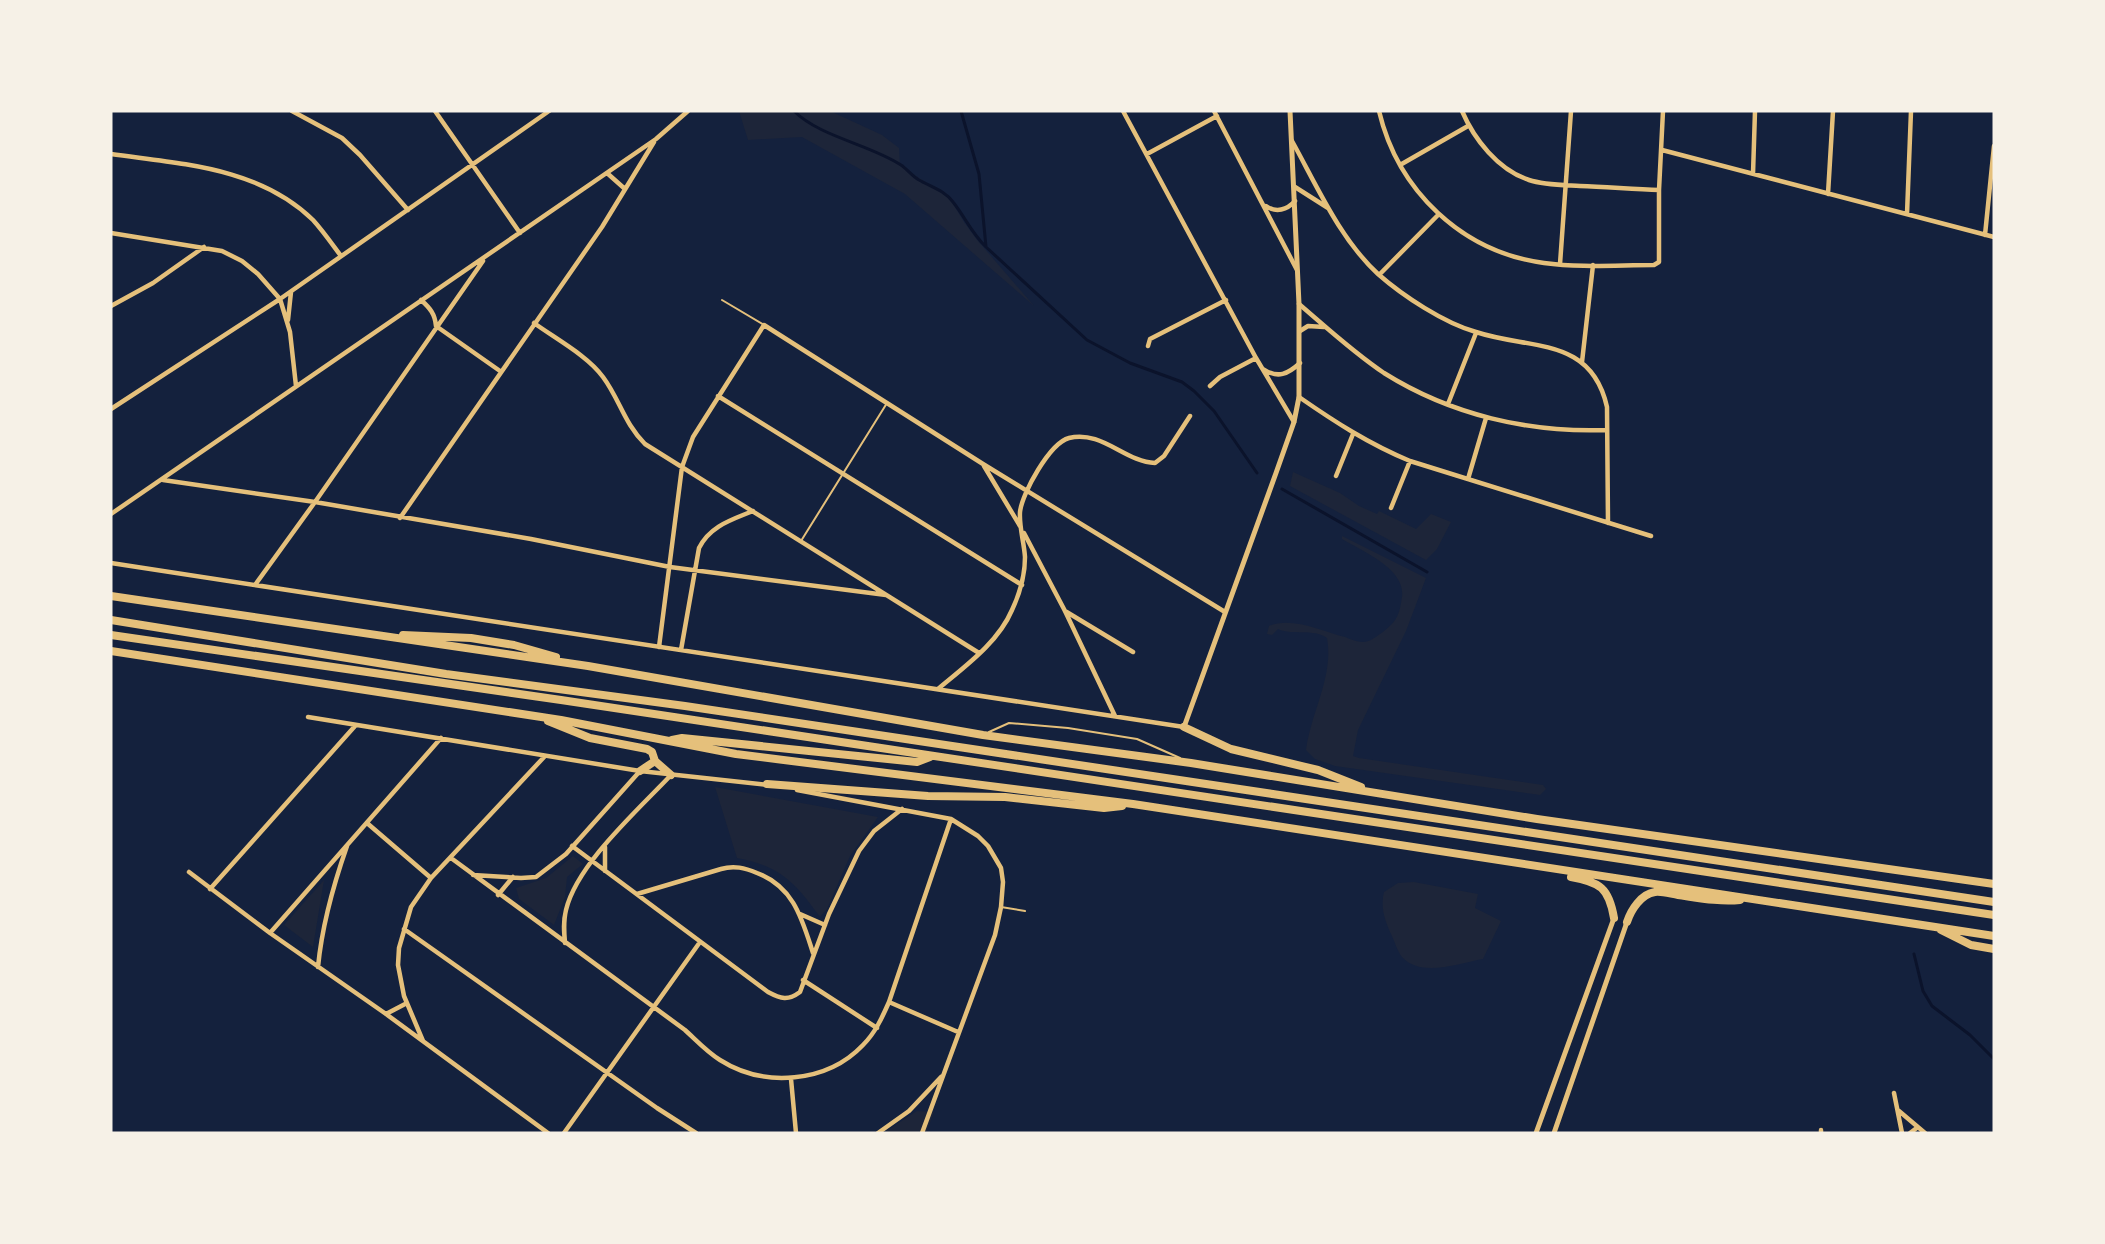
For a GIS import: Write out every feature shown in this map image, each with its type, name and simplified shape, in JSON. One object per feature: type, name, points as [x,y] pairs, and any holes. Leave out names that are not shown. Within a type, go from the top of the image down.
[{"type":"highway","points":[[111,596],[361,633],[471,638],[514,645],[588,666],[983,735],[1191,763],[1537,819],[1994,884]]},
{"type":"highway","points":[[111,620],[446,674],[685,705],[1994,902]]},
{"type":"highway","points":[[111,635],[561,700],[1994,915]]},
{"type":"highway","points":[[111,651],[534,716],[736,754],[1133,804],[1994,936]]},
{"type":"highway","points":[[534,716],[590,738],[647,749],[652,752],[655,761],[671,775]]},
{"type":"highway","points":[[1184,727],[1231,749],[1318,770],[1372,792]]},
{"type":"highway","points":[[666,741],[682,738],[917,762],[931,756]]},
{"type":"highway","points":[[640,771],[655,761]]},
{"type":"highway","points":[[767,784],[928,796],[1005,797],[1104,808],[1133,804]]},
{"type":"highway","points":[[1507,862],[1527,870],[1594,881],[1609,899],[1614,918]]},
{"type":"highway","points":[[1627,922],[1637,904],[1646,896],[1656,892],[1722,902],[1751,899]]},
{"type":"highway","points":[[1935,927],[1971,945],[1994,949]]},
{"type":"street","points":[[292,111],[342,138],[408,210]]},
{"type":"street","points":[[435,111],[520,233]]},
{"type":"street","points":[[111,409],[291,292],[549,111]]},
{"type":"street","points":[[111,514],[656,139],[688,111]]},
{"type":"street","points":[[1123,111],[1262,369],[1294,422]]},
{"type":"street","points":[[111,563],[1184,727],[1294,422],[1299,397],[1300,331],[1290,111]]},
{"type":"street","points":[[1379,111],[1382,124],[1400,165],[1438,215],[1491,249],[1524,259],[1560,264],[1593,265],[1654,265],[1659,262],[1659,190],[1663,111]]},
{"type":"street","points":[[1462,111],[1468,126],[1496,159],[1513,172],[1532,181],[1659,190]]},
{"type":"street","points":[[1560,264],[1571,111]]},
{"type":"street","points":[[1753,174],[1755,111]]},
{"type":"street","points":[[1828,194],[1833,111]]},
{"type":"street","points":[[1907,214],[1911,111]]},
{"type":"street","points":[[1147,154],[1216,114],[1297,270]]},
{"type":"street","points":[[1400,165],[1468,126]]},
{"type":"street","points":[[400,518],[602,227],[656,139]]},
{"type":"street","points":[[1292,141],[1329,208],[1363,258],[1379,275],[1457,325],[1476,333],[1557,350],[1582,362],[1595,378],[1607,407],[1608,523]]},
{"type":"street","points":[[1985,235],[1994,146]]},
{"type":"street","points":[[1662,150],[1994,237]]},
{"type":"street","points":[[111,154],[223,172],[262,186],[289,200],[313,221],[341,256]]},
{"type":"street","points":[[607,173],[625,189]]},
{"type":"street","points":[[1295,187],[1329,208]]},
{"type":"street","points":[[1262,202],[1267,208],[1282,210],[1295,201]]},
{"type":"street","points":[[1379,275],[1438,215]]},
{"type":"street","points":[[111,233],[222,251],[242,261],[258,274],[280,299],[288,322],[296,386]]},
{"type":"street","points":[[111,306],[153,284],[204,247]]},
{"type":"street","points":[[255,585],[484,258]]},
{"type":"street","points":[[1582,362],[1593,265]]},
{"type":"street","points":[[288,322],[291,292]]},
{"type":"street","points":[[421,300],[435,316],[436,326],[500,371]]},
{"type":"street","points":[[1148,346],[1150,339],[1226,300]]},
{"type":"street","points":[[1299,304],[1360,356],[1411,388],[1448,404],[1486,418],[1541,428],[1607,430]]},
{"type":"street","points":[[534,323],[595,367],[610,387],[634,433],[645,444],[979,653]]},
{"type":"street","points":[[658,647],[682,467],[693,437],[764,325],[982,464],[1225,612]]},
{"type":"street","points":[[1300,331],[1313,326],[1329,330]]},
{"type":"street","points":[[1448,404],[1476,333]]},
{"type":"street","points":[[1210,386],[1220,377],[1256,358]]},
{"type":"street","points":[[1262,369],[1280,375],[1291,371],[1300,363]]},
{"type":"street","points":[[718,396],[1022,585]]},
{"type":"street","points":[[1299,397],[1353,434],[1380,449],[1410,461],[1651,536]]},
{"type":"street","points":[[938,689],[998,633],[1011,612],[1022,585],[1025,558],[1020,511],[1027,490],[1059,443],[1069,438],[1085,437],[1099,440],[1143,461],[1155,463],[1161,459],[1190,416]]},
{"type":"street","points":[[1468,479],[1486,418]]},
{"type":"street","points":[[1336,476],[1353,434]]},
{"type":"street","points":[[1391,508],[1410,461]]},
{"type":"street","points":[[982,464],[1022,529],[1065,611],[1115,716]]},
{"type":"street","points":[[163,480],[315,502],[531,539],[695,571],[886,595]]},
{"type":"street","points":[[681,650],[699,548],[704,538],[711,530],[753,511]]},
{"type":"street","points":[[1065,611],[1133,652]]},
{"type":"street","points":[[308,717],[640,771],[767,784],[951,819],[978,836],[988,846],[1001,868],[1003,882],[1001,907],[994,935],[922,1133]]},
{"type":"street","points":[[210,889],[354,726]]},
{"type":"street","points":[[270,933],[441,738]]},
{"type":"street","points":[[423,1041],[407,1003],[398,965],[399,948],[411,907],[431,878],[545,756]]},
{"type":"street","points":[[473,875],[536,877],[559,860],[640,771]]},
{"type":"street","points":[[565,943],[563,922],[578,881],[592,861],[671,775]]},
{"type":"street","points":[[572,846],[779,998],[791,999],[800,992],[825,925],[859,850],[874,831],[902,809]]},
{"type":"street","points":[[451,858],[685,1030],[721,1060],[734,1067],[763,1076],[791,1079],[842,1063],[863,1046],[877,1028],[889,1002],[951,819]]},
{"type":"street","points":[[367,823],[431,878]]},
{"type":"street","points":[[318,967],[321,936],[330,896],[348,843]]},
{"type":"street","points":[[605,847],[605,871]]},
{"type":"street","points":[[637,894],[730,866],[746,868],[776,882],[787,893],[800,915],[813,954]]},
{"type":"street","points":[[189,872],[548,1133]]},
{"type":"street","points":[[498,894],[513,877]]},
{"type":"street","points":[[800,915],[825,925]]},
{"type":"street","points":[[1536,1133],[1614,918]]},
{"type":"street","points":[[1554,1133],[1627,922]]},
{"type":"street","points":[[404,929],[606,1073],[696,1133]]},
{"type":"street","points":[[564,1133],[700,942]]},
{"type":"street","points":[[803,980],[877,1028]]},
{"type":"street","points":[[889,1002],[958,1032]]},
{"type":"street","points":[[386,1014],[407,1003]]},
{"type":"street","points":[[878,1133],[909,1111],[942,1075]]},
{"type":"street","points":[[791,1079],[796,1133]]},
{"type":"street","points":[[1894,1093],[1902,1133]]},
{"type":"street","points":[[1899,1111],[1925,1133]]},
{"type":"street","points":[[1910,1133],[1918,1127]]},
{"type":"lane","points":[[722,300],[764,325]]},
{"type":"lane","points":[[801,542],[886,403]]},
{"type":"lane","points":[[983,735],[1009,723],[1068,728],[1137,739],[1191,763]]},
{"type":"lane","points":[[1001,907],[1025,911]]},
{"type":"shaded area","points":[[739,111],[830,111],[882,135],[899,148],[900,166],[949,197],[978,241],[1034,306],[905,194],[802,137],[748,140]]},
{"type":"shaded area","points":[[1293,472],[1340,493],[1359,506],[1377,514],[1379,511],[1416,529],[1431,514],[1451,522],[1437,549],[1426,560],[1290,486]]},
{"type":"shaded area","points":[[1342,536],[1426,578],[1406,631],[1358,730],[1353,756],[1543,785],[1546,789],[1540,795],[1335,766],[1315,759],[1306,750],[1325,680],[1327,638],[1316,633],[1278,629],[1272,635],[1267,634],[1269,626],[1278,623],[1297,624],[1366,642],[1392,624],[1399,613],[1402,597],[1397,578],[1390,570],[1371,555],[1342,539]]},
{"type":"shaded area","points":[[715,787],[878,817],[850,856],[827,909],[820,917],[803,894],[785,877],[765,866],[737,858]]},
{"type":"shaded area","points":[[573,856],[583,864],[567,877],[565,897],[554,925],[519,899],[516,888],[546,878]]},
{"type":"shaded area","points":[[324,880],[313,947],[284,925]]},
{"type":"shaded area","points":[[1414,882],[1478,894],[1475,908],[1501,921],[1483,959],[1430,968],[1419,967],[1402,957],[1385,920],[1383,898],[1384,892],[1398,883]]},
{"type":"shaded area","points":[[917,1111],[934,1112],[926,1133],[883,1133]]},
{"type":"waterway","points":[[794,111],[817,127],[901,165],[914,177],[946,194],[986,247]]},
{"type":"waterway","points":[[961,111],[979,174],[986,247],[1087,340],[1130,363],[1182,382],[1194,391],[1214,411],[1257,473]]},
{"type":"waterway","points":[[1282,489],[1427,572]]},
{"type":"waterway","points":[[1914,954],[1923,991],[1932,1006],[1970,1035],[1994,1059]]}]
